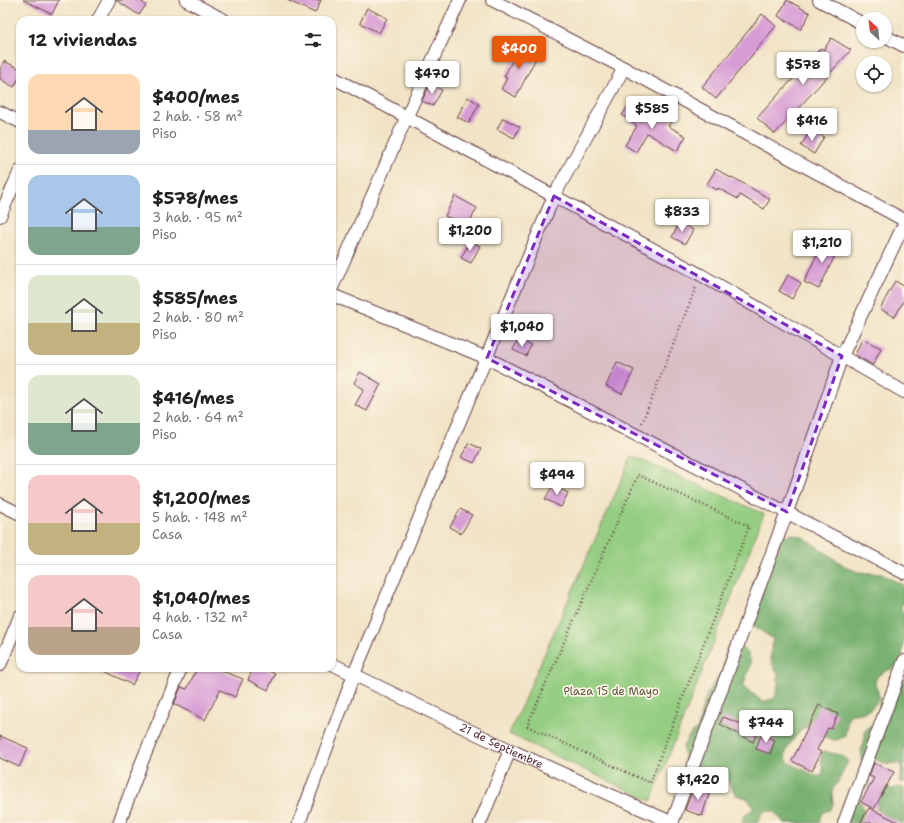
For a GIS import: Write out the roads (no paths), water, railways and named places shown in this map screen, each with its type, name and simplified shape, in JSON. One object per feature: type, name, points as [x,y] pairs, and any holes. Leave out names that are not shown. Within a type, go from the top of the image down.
[{"type":"street","points":[[100,16],[109,0]]},
{"type":"street","points":[[186,0],[216,16]]},
{"type":"street","points":[[336,279],[460,0]]},
{"type":"street","points":[[492,0],[624,68],[904,220]]},
{"type":"street","points":[[819,0],[856,20]]},
{"type":"street","points":[[892,40],[904,46]]},
{"type":"street","points":[[299,823],[354,674],[554,196],[624,68]]},
{"type":"street","points":[[336,79],[701,275],[904,392]]},
{"type":"street","points":[[0,112],[16,120]]},
{"type":"street","points":[[0,216],[16,180]]},
{"type":"street","points":[[672,823],[787,512],[842,356],[904,224]]},
{"type":"street","points":[[336,297],[487,358],[904,573]]},
{"type":"street","points":[[0,504],[16,512]]},
{"type":"street","points":[[0,665],[16,626]]},
{"type":"street","points":[[844,823],[904,662]]},
{"type":"street","name":"21 de Septiembre","points":[[336,666],[510,750],[672,823]]},
{"type":"street","points":[[119,823],[141,764],[179,672]]},
{"type":"street","points":[[480,823],[510,750]]},
{"type":"park label","name":"Plaza 15 de Mayo","points":[[611,691]]}]
